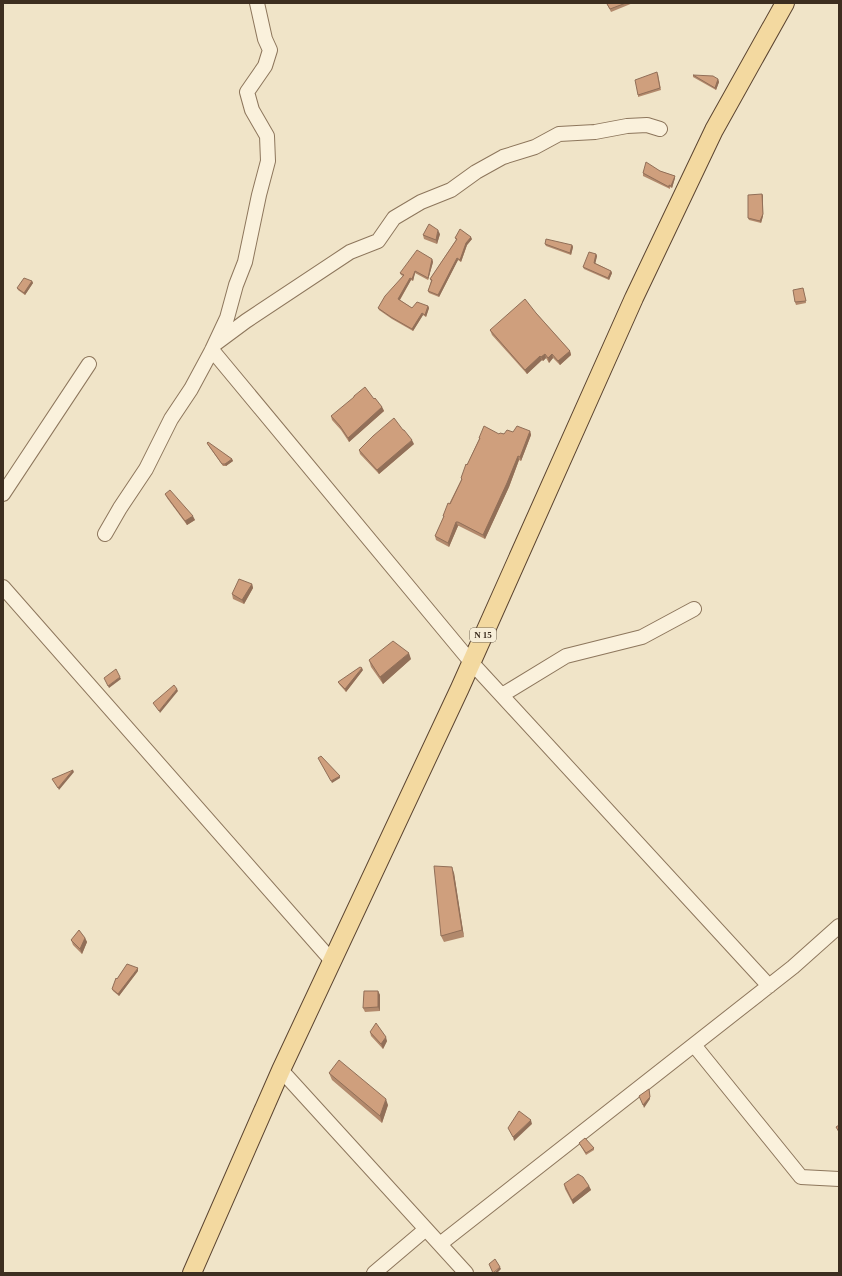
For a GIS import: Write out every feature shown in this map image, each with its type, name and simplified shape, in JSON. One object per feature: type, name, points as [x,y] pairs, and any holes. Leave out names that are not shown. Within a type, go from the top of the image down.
[{"type":"main road","name":"N 15","points":[[192,1273],[281,1070],[471,662],[634,298],[710,137],[785,3]]},
{"type":"street","points":[[105,534],[146,469],[160,444],[171,419],[191,389],[214,347],[227,318],[236,285],[245,262],[259,195],[268,161],[266,136],[252,110],[247,92],[265,66],[270,50],[265,39],[257,3]]},
{"type":"street","points":[[214,347],[246,321],[350,252],[378,241],[394,218],[421,202],[451,190],[476,172],[503,157],[535,146],[559,134],[595,132],[627,126],[647,125],[660,129]]},
{"type":"street","points":[[214,347],[471,662],[769,986]]},
{"type":"street","points":[[3,494],[89,364]]},
{"type":"street","points":[[3,587],[332,961]]},
{"type":"street","points":[[502,695],[566,656],[642,637],[694,609]]},
{"type":"street","points":[[440,1244],[793,967],[839,926]]},
{"type":"street","points":[[694,1045],[801,1177],[839,1179]]},
{"type":"street","points":[[281,1070],[466,1273]]},
{"type":"street","points":[[374,1273],[426,1229]]},
{"type":"building","points":[[626,3],[610,9],[607,4]]},
{"type":"building","points":[[657,72],[660,88],[638,95],[635,80]]},
{"type":"building","points":[[693,75],[713,76],[718,79],[715,88]]},
{"type":"building","points":[[646,162],[660,171],[675,176],[671,186],[669,185],[669,187],[643,173]]},
{"type":"building","points":[[762,194],[763,214],[760,221],[748,218],[748,195]]},
{"type":"building","points":[[429,224],[438,230],[436,240],[423,235]]},
{"type":"building","points":[[460,229],[471,237],[466,243],[460,260],[457,258],[438,295],[428,291],[432,280],[430,279],[457,239],[455,238]]},
{"type":"building","points":[[546,239],[572,245],[570,253],[545,244]]},
{"type":"building","points":[[417,250],[432,259],[428,278],[415,271],[412,279],[410,278],[398,299],[412,308],[417,302],[428,306],[425,315],[422,313],[412,329],[378,308],[385,296],[404,275],[400,273]]},
{"type":"building","points":[[589,252],[596,254],[594,263],[611,271],[608,278],[583,267]]},
{"type":"building","points":[[24,278],[32,281],[24,293],[17,288]]},
{"type":"building","points":[[803,288],[806,301],[795,302],[793,290]]},
{"type":"building","points":[[525,299],[570,351],[558,361],[552,354],[548,358],[545,354],[541,357],[540,356],[525,370],[490,330]]},
{"type":"building","points":[[365,387],[382,407],[348,438],[331,416]]},
{"type":"building","points":[[394,418],[412,440],[377,470],[359,450]]},
{"type":"building","points":[[484,426],[499,434],[504,434],[507,430],[513,432],[517,426],[530,431],[520,457],[518,456],[483,535],[456,522],[448,543],[435,536],[448,503],[450,504],[462,479],[461,478],[466,464],[467,465],[480,438]]},
{"type":"building","points":[[208,442],[232,459],[225,464],[222,464],[207,443]]},
{"type":"building","points":[[170,490],[193,516],[185,521],[165,494]]},
{"type":"building","points":[[239,579],[252,584],[242,600],[232,594]]},
{"type":"building","points":[[393,641],[409,653],[380,677],[369,660]]},
{"type":"building","points":[[360,667],[362,668],[345,689],[338,682]]},
{"type":"building","points":[[116,669],[120,677],[108,686],[104,678]]},
{"type":"building","points":[[174,685],[177,689],[159,711],[153,703]]},
{"type":"building","points":[[321,756],[340,776],[331,781],[318,758]]},
{"type":"building","points":[[73,770],[58,788],[52,779]]},
{"type":"building","points":[[434,866],[452,867],[462,930],[441,936]]},
{"type":"building","points":[[79,930],[85,938],[80,949],[71,940]]},
{"type":"building","points":[[127,964],[138,968],[118,994],[112,989],[116,978],[117,979]]},
{"type":"building","points":[[364,991],[378,991],[378,1007],[363,1008]]},
{"type":"building","points":[[376,1023],[386,1037],[381,1044],[370,1032]]},
{"type":"building","points":[[339,1060],[386,1099],[380,1116],[329,1073]]},
{"type":"building","points":[[649,1089],[650,1097],[643,1105],[639,1096]]},
{"type":"building","points":[[519,1111],[531,1120],[513,1137],[508,1128]]},
{"type":"building","points":[[839,1125],[839,1132],[836,1127]]},
{"type":"building","points":[[585,1138],[594,1148],[586,1153],[579,1143]]},
{"type":"building","points":[[578,1174],[583,1177],[589,1186],[572,1200],[564,1184]]},
{"type":"building","points":[[495,1259],[500,1267],[493,1273],[489,1264]]}]
